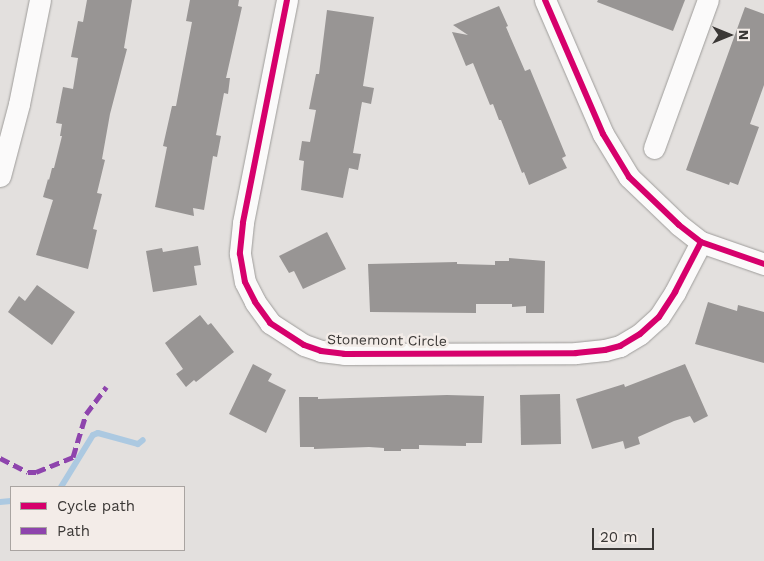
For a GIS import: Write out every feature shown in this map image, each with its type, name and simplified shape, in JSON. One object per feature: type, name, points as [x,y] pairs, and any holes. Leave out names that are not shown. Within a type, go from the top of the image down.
[{"type":"street","points":[[0,176],[19,104],[40,0]]},
{"type":"street","name":"Stonemont Circle","points":[[287,0],[243,224],[240,254],[245,282],[255,302],[270,324],[292,338],[321,351],[344,354],[576,353],[605,350],[620,346],[640,334],[659,317],[675,292],[701,242]]},
{"type":"street","points":[[545,0],[612,152],[629,177],[651,200],[701,242],[764,264]]},
{"type":"street","points":[[654,148],[708,0]]},
{"type":"building","points":[[87,0],[132,0],[124,48],[127,49],[110,114],[102,159],[105,160],[97,193],[102,194],[93,229],[97,230],[88,269],[36,255],[53,200],[43,197],[52,168],[54,168],[62,136],[60,136],[62,124],[56,123],[63,87],[73,89],[78,58],[71,57],[78,21],[83,22]]},
{"type":"building","points":[[190,0],[239,0],[238,6],[242,7],[226,78],[230,78],[228,94],[224,93],[216,135],[221,136],[217,157],[213,156],[204,210],[193,208],[194,216],[155,207],[167,147],[163,146],[172,106],[176,106],[192,22],[186,21]]},
{"type":"building","points":[[598,0],[685,0],[673,31],[597,2]]},
{"type":"building","points":[[499,6],[525,71],[530,69],[566,156],[562,158],[567,168],[529,185],[524,172],[522,173],[501,120],[499,120],[493,104],[490,105],[473,63],[466,66],[452,32],[468,35],[453,25]]},
{"type":"building","points":[[745,7],[764,14],[764,85],[750,124],[759,127],[738,185],[730,182],[729,185],[686,170]]},
{"type":"building","points":[[327,10],[374,17],[363,86],[374,88],[371,104],[362,102],[353,153],[361,154],[358,170],[349,168],[343,198],[301,190],[304,161],[299,160],[302,141],[310,142],[316,110],[309,109],[316,74],[319,74]]},
{"type":"building","points":[[327,232],[346,269],[303,289],[294,271],[289,273],[279,256]]},
{"type":"building","points":[[198,246],[201,265],[194,266],[197,285],[153,292],[146,251],[162,248],[163,252]]},
{"type":"building","points":[[509,258],[545,261],[544,313],[526,313],[526,306],[512,307],[512,304],[476,304],[476,313],[370,312],[368,264],[457,262],[457,264],[495,265],[495,261],[509,261]]},
{"type":"building","points":[[37,285],[75,312],[52,345],[8,312],[19,296],[25,301]]},
{"type":"building","points":[[708,302],[737,311],[738,305],[764,312],[764,363],[695,344]]},
{"type":"building","points":[[200,315],[208,325],[211,323],[234,352],[196,382],[194,380],[186,387],[176,374],[183,369],[165,343]]},
{"type":"building","points":[[253,364],[272,374],[268,381],[286,390],[266,433],[229,414]]},
{"type":"building","points":[[685,364],[708,416],[694,423],[690,416],[674,421],[638,437],[640,444],[625,449],[623,441],[592,449],[576,399],[624,384],[625,387]]},
{"type":"building","points":[[560,394],[561,444],[521,445],[520,395]]},
{"type":"building","points":[[447,395],[484,396],[482,443],[466,443],[466,446],[419,445],[419,449],[401,449],[401,451],[384,451],[384,448],[369,447],[314,449],[314,447],[300,447],[299,397],[318,397],[318,399]]},
{"type":"waterway","points":[[62,486],[93,435],[98,433],[138,444],[143,440]]},
{"type":"waterway","points":[[0,502],[10,501]]},
{"type":"marked path","points":[[0,458],[28,472],[36,472],[73,457],[86,414],[106,387]]},
{"type":"cycle path","points":[[287,0],[243,223],[240,254],[245,282],[255,302],[270,323],[304,345],[321,351],[344,354],[576,353],[605,350],[620,346],[640,334],[659,317],[675,292],[701,242]]},
{"type":"cycle path","points":[[545,0],[603,134],[629,177],[679,225],[701,242],[764,264]]}]
